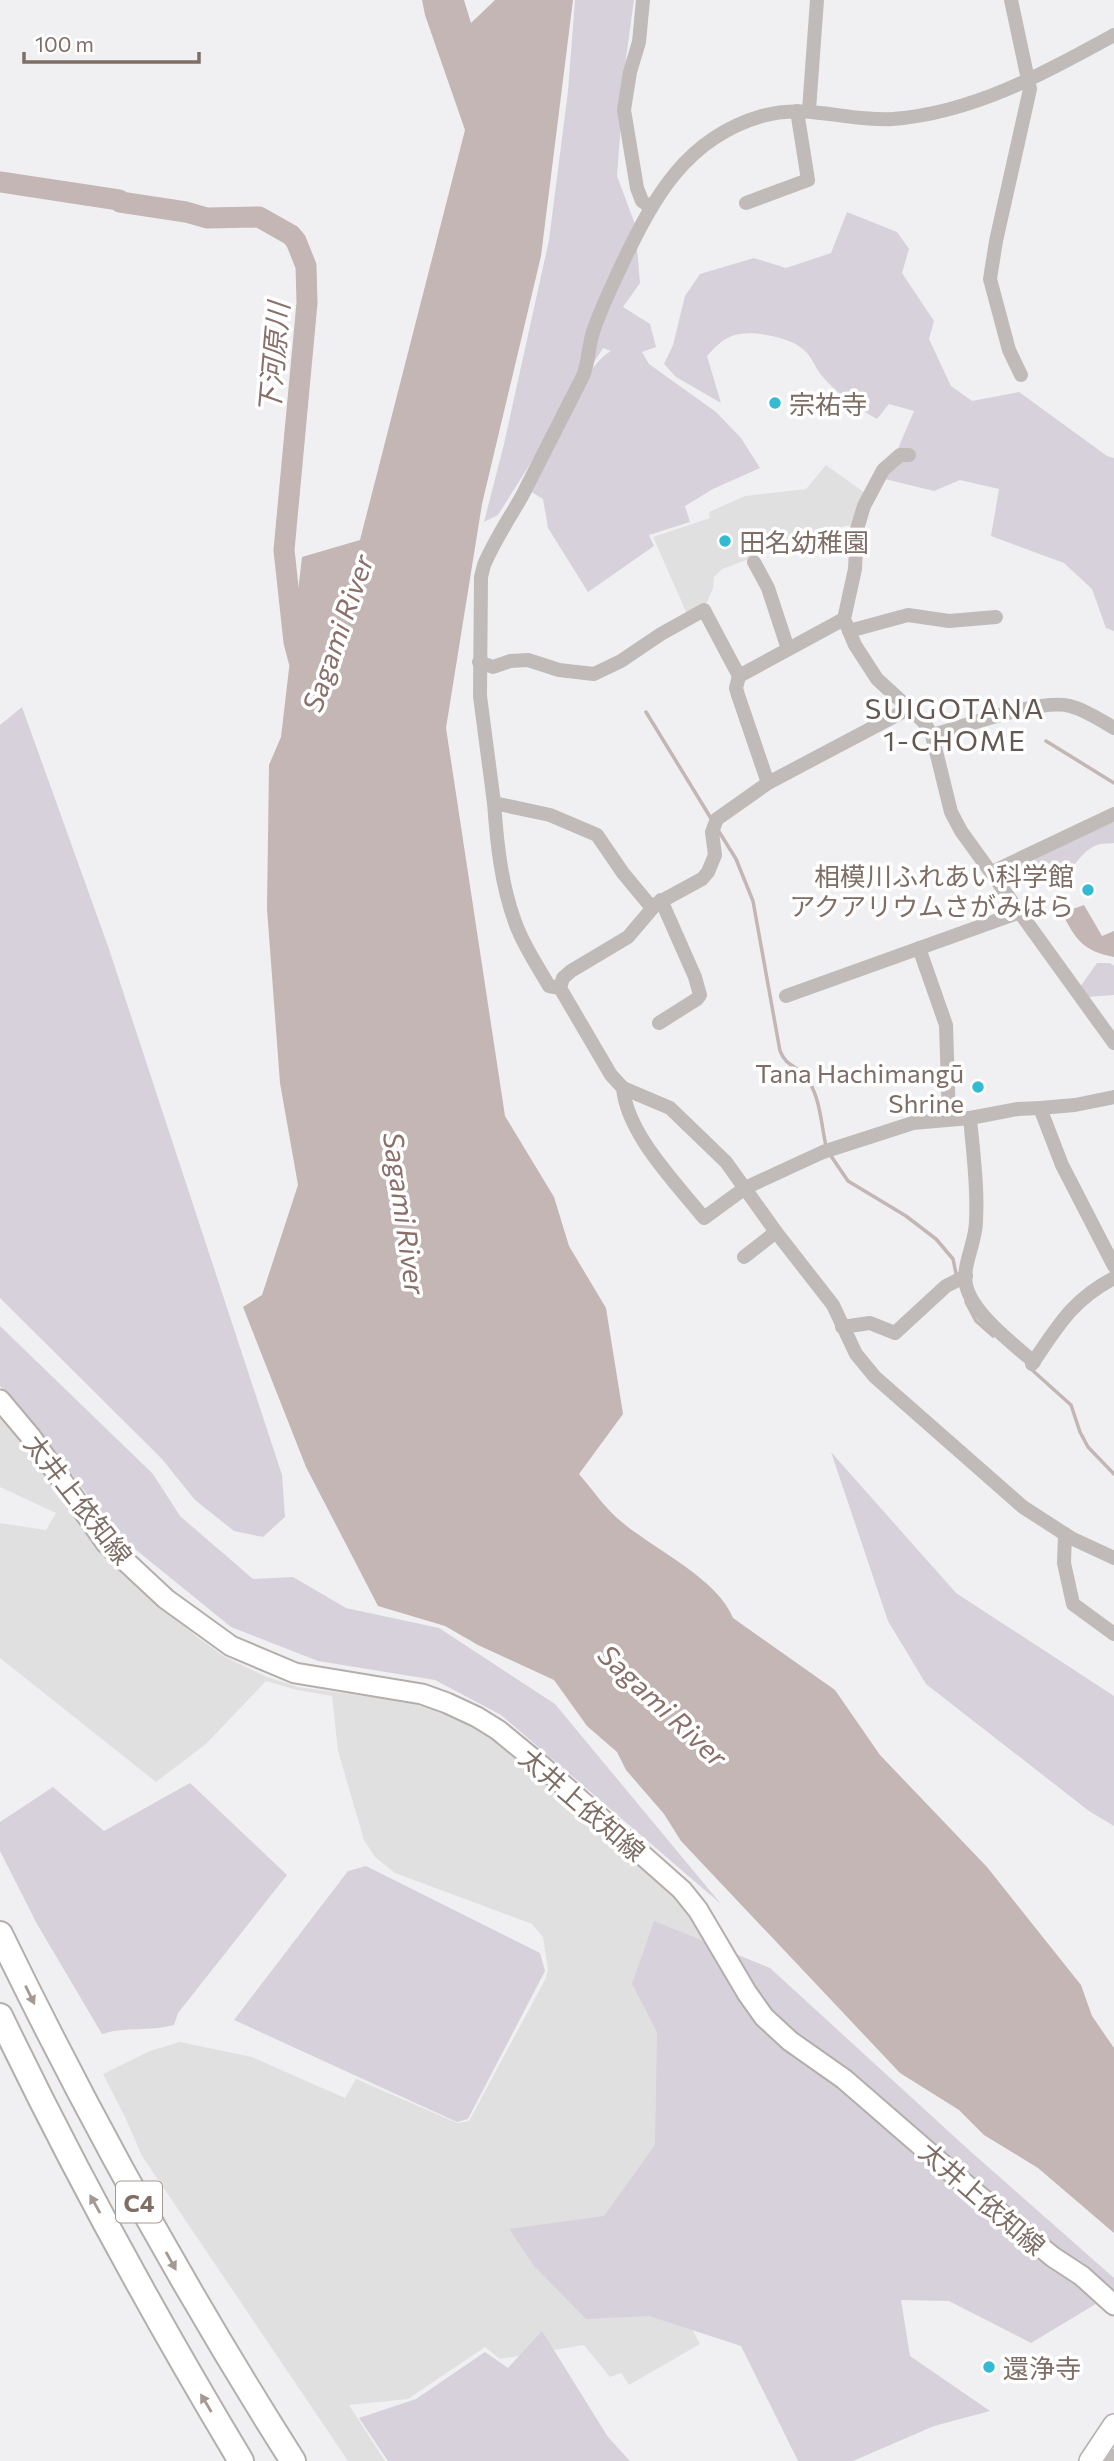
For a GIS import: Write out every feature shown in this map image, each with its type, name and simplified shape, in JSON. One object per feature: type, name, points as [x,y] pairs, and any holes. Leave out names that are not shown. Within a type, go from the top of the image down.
[{"type":"highway","name":"C4","points":[[0,1934],[58,2052],[167,2253],[245,2386],[293,2461]]},
{"type":"highway","name":"C4","points":[[0,2016],[81,2180],[241,2461]]},
{"type":"main road","name":"太井上依知線","points":[[0,1400],[31,1437],[106,1544],[166,1600],[231,1646],[295,1673],[422,1694],[447,1703],[498,1730],[682,1890],[698,1910],[764,2017],[790,2041],[844,2079],[973,2191],[1114,2305]]},
{"type":"main road","points":[[1090,2461],[1114,2426]]},
{"type":"street","points":[[643,0],[639,42],[624,110],[637,188],[642,201],[650,207]]},
{"type":"street","points":[[746,202],[808,180],[803,111],[817,0]]},
{"type":"street","points":[[1011,0],[1030,89],[990,273],[1009,350],[1021,375]]},
{"type":"street","points":[[1114,35],[1028,81],[960,105],[894,119],[803,111],[764,115],[715,137],[698,149],[671,176],[650,207],[604,303],[592,334],[584,374],[484,565],[481,577],[479,662],[481,709],[501,869],[515,923],[549,986],[560,988],[611,1075],[623,1088],[670,1108],[726,1162],[833,1305],[856,1354],[875,1377],[1023,1507],[1065,1534],[1114,1558]]},
{"type":"street","points":[[909,455],[900,455],[883,470],[864,506],[857,529],[855,569],[846,625],[865,663],[877,679],[923,721],[932,735],[951,812],[961,831],[1114,1043]]},
{"type":"street","points":[[754,562],[768,588],[788,649]]},
{"type":"street","points":[[479,662],[493,667],[516,660],[528,660],[559,670],[594,674],[704,610],[739,676],[736,688],[768,783]]},
{"type":"street","points":[[739,676],[788,649],[846,625],[908,615],[949,621],[996,617]]},
{"type":"street","points":[[932,735],[1039,705],[1059,704],[1087,712],[1114,728]]},
{"type":"street","points":[[560,988],[571,971],[628,937],[657,904],[702,879],[715,855],[715,825],[768,783],[910,708]]},
{"type":"street","points":[[494,803],[550,815],[597,835],[623,873],[657,904],[695,977],[700,995],[659,1023]]},
{"type":"street","points":[[992,872],[1114,814]]},
{"type":"street","points":[[786,996],[1020,912]]},
{"type":"street","points":[[919,948],[946,1025],[949,1119]]},
{"type":"street","points":[[623,1088],[625,1105],[650,1150],[704,1219],[745,1188],[830,1149],[913,1123],[970,1118],[1018,1109],[1075,1105],[1114,1097]]},
{"type":"street","points":[[1040,1108],[1062,1165],[1114,1266]]},
{"type":"street","points":[[842,1327],[870,1323],[895,1333],[960,1278],[976,1223],[970,1118]]},
{"type":"street","points":[[744,1257],[776,1232]]},
{"type":"street","points":[[960,1278],[987,1319],[1033,1363],[1065,1316],[1081,1299],[1114,1278]]},
{"type":"street","points":[[1065,1534],[1064,1563],[1073,1604],[1114,1634]]},
{"type":"street","points":[[1104,2461],[1114,2456]]},
{"type":"shaded area","points":[[575,0],[634,0],[626,58],[617,176],[635,224],[640,283],[623,307],[650,324],[656,347],[642,352],[649,364],[716,412],[741,438],[760,468],[713,489],[685,506],[690,522],[649,535],[654,546],[588,592],[548,528],[543,499],[530,491],[576,393],[600,360],[611,351],[603,348],[498,515],[484,522],[549,240],[568,91]]},
{"type":"shaded area","points":[[847,212],[897,232],[909,249],[902,273],[934,321],[929,339],[951,386],[972,401],[1019,392],[1107,456],[1114,458],[1114,631],[1106,628],[1092,589],[1064,563],[991,536],[999,489],[960,480],[934,491],[885,479],[914,411],[889,404],[877,419],[834,389],[804,350],[794,343],[767,335],[748,333],[732,336],[707,356],[721,403],[676,377],[664,364],[673,345],[685,296],[700,274],[754,258],[786,268],[831,253]]},
{"type":"shaded area","name":"田名幼稚園","points":[[826,465],[865,493],[855,524],[828,530],[722,569],[714,577],[707,602],[687,614],[653,537],[710,518],[709,512],[745,496],[806,489]]},
{"type":"shaded area","points":[[22,707],[109,949],[282,1475],[285,1517],[263,1537],[234,1531],[195,1500],[162,1459],[0,1298],[0,725]]},
{"type":"shaded area","points":[[1114,820],[1114,843],[1099,844],[1089,850],[1064,878],[1054,878],[1052,863],[1024,869],[1017,867]]},
{"type":"shaded area","points":[[1097,963],[1110,963],[1114,966],[1114,995],[1087,997],[1080,987]]},
{"type":"shaded area","points":[[0,1326],[153,1474],[180,1516],[253,1579],[293,1577],[346,1608],[439,1628],[555,1704],[721,1904],[501,1715],[435,1680],[318,1661],[231,1627],[119,1536],[15,1400],[0,1386]]},
{"type":"shaded area","points":[[0,1416],[109,1560],[197,1637],[225,1657],[267,1677],[298,1687],[408,1702],[449,1715],[490,1737],[625,1850],[680,1901],[707,1940],[691,2327],[700,2344],[629,2385],[621,2373],[610,2377],[584,2345],[500,2359],[485,2347],[408,2399],[349,2405],[385,2461],[348,2461],[142,2156],[103,2074],[150,2051],[180,2042],[252,2057],[345,2098],[356,2079],[457,2123],[469,2121],[546,1978],[548,1970],[543,1937],[532,1924],[395,1873],[375,1857],[364,1840],[338,1751],[332,1696],[266,1681],[206,1744],[156,1782],[0,1658],[0,1523],[46,1530],[56,1513],[0,1487]]},
{"type":"shaded area","points":[[831,1452],[956,1593],[1114,1696],[1114,1826],[1089,1811],[926,1684],[888,1621]]},
{"type":"shaded area","points":[[190,1783],[287,1875],[178,2013],[174,2025],[102,2034],[37,1924],[0,1851],[0,1822],[53,1787],[104,1831]]},
{"type":"shaded area","points":[[366,1866],[540,1953],[545,1971],[468,2119],[457,2122],[234,2020],[348,1871]]},
{"type":"shaded area","points":[[654,1921],[770,1968],[1114,2278],[1114,2293],[1031,2343],[949,2301],[901,2300],[910,2356],[990,2411],[934,2426],[853,2461],[798,2461],[741,2346],[649,2316],[586,2319],[535,2267],[509,2229],[604,2216],[655,2145],[657,2032],[632,1984]]},
{"type":"shaded area","points":[[542,2331],[608,2437],[630,2461],[388,2461],[359,2418],[416,2399],[485,2352],[508,2368]]},
{"type":"water","name":"Sagami River","points":[[422,0],[464,0],[471,23],[495,0],[573,0],[541,256],[482,504],[446,728],[505,1116],[554,1197],[569,1246],[606,1308],[623,1414],[579,1474],[617,1518],[714,1590],[733,1618],[835,1690],[880,1755],[987,1867],[1081,1985],[1092,2016],[1114,2048],[1114,2233],[1038,2168],[984,2135],[959,2110],[900,2073],[681,1841],[664,1814],[626,1770],[617,1752],[587,1726],[554,1680],[478,1645],[445,1626],[378,1606],[306,1467],[243,1307],[262,1295],[298,1185],[280,1083],[267,909],[269,765],[281,737],[302,557],[360,540],[465,130]]},
{"type":"water","points":[[1084,905],[1102,936],[1114,931],[1114,957],[1088,948],[1082,943],[1062,913]]},
{"type":"waterway","name":"下河原川","points":[[0,182],[119,200],[207,218],[259,217],[291,235],[296,241],[306,266],[307,303],[284,550],[294,642],[299,661]]},
{"type":"waterway","points":[[646,712],[712,820]]},
{"type":"waterway","points":[[1046,741],[1114,783]]},
{"type":"waterway","points":[[718,830],[736,859],[753,901],[780,1051],[788,1063],[804,1075],[813,1090],[826,1146]]},
{"type":"waterway","points":[[829,1153],[848,1181],[906,1216],[936,1239],[953,1259],[957,1278]]},
{"type":"waterway","points":[[966,1302],[976,1321],[993,1336]]},
{"type":"waterway","points":[[1031,1369],[1071,1405],[1088,1447],[1114,1474]]},
{"type":"place","name":"宗祐寺","points":[[775,403]]},
{"type":"place","name":"田名幼稚園","points":[[725,541]]},
{"type":"place","name":"相模川ふれあい科学館 アクアリウムさがみはら","points":[[1088,890]]},
{"type":"place","name":"Tana Hachimangū Shrine","points":[[978,1087]]},
{"type":"place","name":"還浄寺","points":[[989,2367]]},
{"type":"district","name":"SUIGOTANA 1-CHOME","points":[[955,724]]}]
